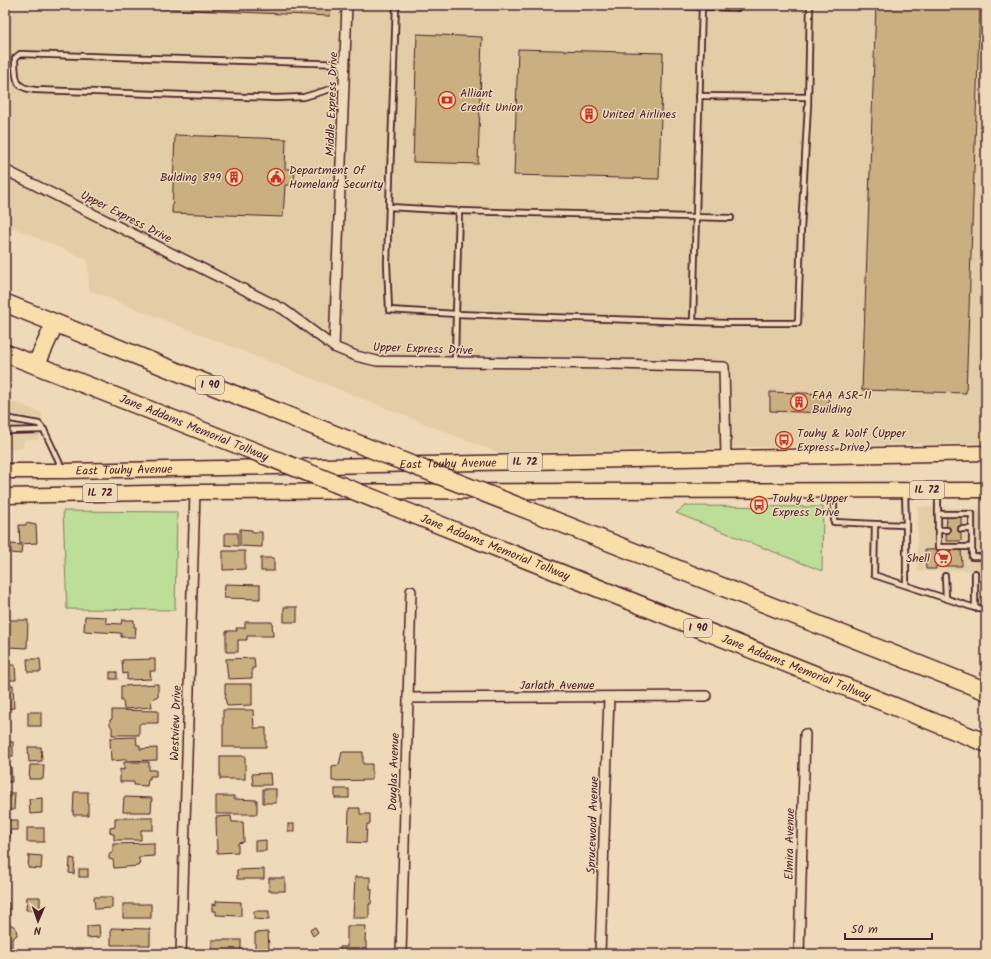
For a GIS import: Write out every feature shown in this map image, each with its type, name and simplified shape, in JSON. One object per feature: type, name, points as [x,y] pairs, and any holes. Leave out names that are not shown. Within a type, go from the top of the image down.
[{"type":"highway","name":"I 90","points":[[5,303],[986,691]]},
{"type":"highway","points":[[36,365],[55,323]]},
{"type":"highway","name":"Jane Addams Memorial Tollway","points":[[5,353],[986,743]]},
{"type":"main road","name":"East Touhy Avenue","points":[[5,471],[986,453]]},
{"type":"main road","name":"East Touhy Avenue","points":[[5,496],[195,492],[986,490]]},
{"type":"street","name":"Middle Express Drive","points":[[334,347],[346,64],[347,5]]},
{"type":"street","name":"Upper Express Drive","points":[[5,170],[283,309],[334,347],[356,356],[377,361],[615,364],[724,368],[726,458]]},
{"type":"street","name":"Westview Drive","points":[[181,954],[195,492]]},
{"type":"street","name":"Douglas Avenue","points":[[401,954],[411,591]]},
{"type":"street","name":"Jarlath Avenue","points":[[408,698],[706,696]]},
{"type":"street","name":"Sprucewood Avenue","points":[[600,954],[609,697]]},
{"type":"street","name":"Elmira Avenue","points":[[799,954],[805,734]]},
{"type":"lane","points":[[396,5],[387,263],[389,310],[456,314],[727,323],[798,323],[808,97],[810,5]]},
{"type":"lane","points":[[647,5],[737,8]]},
{"type":"lane","points":[[693,322],[702,6]]},
{"type":"lane","points":[[345,85],[304,97],[276,98],[35,90],[25,88],[19,84],[15,68],[15,58],[20,54],[346,64]]},
{"type":"lane","points":[[699,96],[808,97]]},
{"type":"lane","points":[[389,207],[731,218]]},
{"type":"lane","points":[[455,362],[459,210]]},
{"type":"lane","points":[[5,418],[39,424],[44,430],[64,471]]},
{"type":"lane","points":[[5,431],[44,430]]},
{"type":"lane","points":[[905,490],[906,585]]},
{"type":"lane","points":[[938,490],[938,547],[972,547]]},
{"type":"lane","points":[[834,491],[834,522],[906,525]]},
{"type":"lane","points":[[938,514],[972,514],[972,557],[986,557]]},
{"type":"lane","points":[[875,524],[874,575],[975,608],[986,608]]},
{"type":"lane","points":[[961,530],[972,529]]},
{"type":"lane","points":[[938,530],[947,530]]},
{"type":"lane","points":[[975,573],[975,608]]},
{"type":"lane","points":[[945,576],[946,598]]},
{"type":"shaded area","points":[[5,5],[986,5],[986,443],[499,453],[89,290],[88,260],[5,224]]},
{"type":"shaded area","points":[[5,399],[42,413],[38,440],[24,440],[23,448],[5,449]]},
{"type":"shaded area","points":[[918,507],[968,508],[979,512],[985,517],[986,570],[917,571]]},
{"type":"green space","points":[[685,506],[823,507],[822,571],[676,513]]},
{"type":"green space","points":[[63,511],[177,512],[175,610],[67,609]]},
{"type":"building","points":[[76,5],[331,5],[330,16]]},
{"type":"building","points":[[876,5],[980,5],[966,393],[862,390]]},
{"type":"building","name":"Alliant Credit Union","points":[[417,34],[482,37],[478,164],[413,162]]},
{"type":"building","name":"United Airlines","points":[[518,49],[663,53],[659,179],[514,175]]},
{"type":"building","name":"Bulding 899","points":[[175,135],[286,139],[285,169],[295,169],[294,185],[285,185],[283,217],[172,213]]},
{"type":"building","name":"FAA ASR-11 Building","points":[[770,392],[829,394],[828,413],[770,411]]},
{"type":"building","name":"Shell","points":[[947,515],[961,515],[961,541],[946,541]]},
{"type":"building","points":[[26,523],[36,525],[37,543],[20,544],[19,525],[26,525]]},
{"type":"building","points":[[240,529],[252,530],[252,532],[262,532],[262,547],[240,546]]},
{"type":"building","points":[[225,533],[238,533],[238,546],[225,545]]},
{"type":"building","points":[[11,544],[22,545],[21,554],[11,553]]},
{"type":"building","name":"Shell","points":[[961,549],[962,566],[936,566],[936,569],[926,569],[925,550]]},
{"type":"building","points":[[223,551],[245,551],[245,569],[223,570]]},
{"type":"building","points":[[261,558],[274,558],[274,571],[261,571]]},
{"type":"building","points":[[225,584],[260,585],[260,599],[224,598]]},
{"type":"building","points":[[284,607],[297,607],[297,622],[284,622]]},
{"type":"building","points":[[85,616],[106,617],[106,623],[121,624],[122,620],[134,620],[134,627],[136,627],[135,637],[121,637],[121,633],[84,631]]},
{"type":"building","points":[[8,620],[28,620],[27,648],[8,647]]},
{"type":"building","points":[[245,622],[272,622],[273,636],[247,636],[247,640],[238,640],[238,652],[226,652],[226,631],[237,631],[236,628],[245,628]]},
{"type":"building","points":[[254,658],[255,668],[252,668],[252,678],[228,679],[226,659]]},
{"type":"building","points":[[27,659],[40,659],[41,672],[28,672]]},
{"type":"building","points":[[155,659],[155,671],[150,671],[151,679],[127,680],[127,673],[123,674],[122,660]]},
{"type":"building","points":[[5,665],[15,665],[16,680],[5,680]]},
{"type":"building","points":[[110,672],[117,672],[117,679],[110,679]]},
{"type":"building","points":[[158,684],[158,697],[155,697],[151,701],[152,707],[124,709],[123,701],[121,701],[121,686]]},
{"type":"building","points":[[225,684],[252,684],[252,705],[227,706],[225,698]]},
{"type":"building","points":[[5,685],[13,685],[14,708],[5,709]]},
{"type":"building","points":[[112,710],[158,711],[158,723],[141,723],[139,725],[139,735],[112,735],[110,720],[112,719]]},
{"type":"building","points":[[223,710],[253,710],[254,728],[266,728],[266,747],[223,747]]},
{"type":"building","points":[[28,712],[41,712],[41,726],[28,726]]},
{"type":"building","points":[[5,716],[8,716],[7,736],[5,736]]},
{"type":"building","points":[[136,737],[137,745],[140,745],[140,749],[157,748],[157,760],[126,761],[126,759],[124,759],[111,761],[110,738]]},
{"type":"building","points":[[5,742],[13,742],[13,756],[5,756]]},
{"type":"building","points":[[28,747],[41,747],[42,761],[29,762]]},
{"type":"building","points":[[342,752],[363,752],[363,764],[372,764],[372,780],[332,781],[332,766],[339,765]]},
{"type":"building","points":[[220,756],[245,756],[245,779],[220,779]]},
{"type":"building","points":[[124,762],[149,762],[149,770],[156,770],[156,776],[150,776],[147,786],[134,785],[134,782],[120,782],[120,769],[124,770]]},
{"type":"building","points":[[30,765],[44,765],[43,779],[29,779]]},
{"type":"building","points":[[11,766],[12,782],[5,782],[5,767]]},
{"type":"building","points":[[270,773],[271,785],[253,785],[252,774]]},
{"type":"building","points":[[263,789],[276,789],[276,803],[263,803]]},
{"type":"building","points":[[335,789],[349,789],[349,798],[335,798]]},
{"type":"building","points":[[74,792],[88,792],[88,815],[73,815]]},
{"type":"building","points":[[5,793],[15,793],[14,810],[5,810]]},
{"type":"building","points":[[216,796],[234,796],[234,799],[257,800],[257,814],[216,814]]},
{"type":"building","points":[[124,797],[152,798],[151,812],[123,812]]},
{"type":"building","points":[[42,798],[42,813],[30,814],[29,799]]},
{"type":"building","points":[[349,808],[360,808],[360,814],[370,814],[370,824],[367,824],[366,843],[348,842]]},
{"type":"building","points":[[231,816],[232,822],[243,822],[244,842],[238,843],[238,852],[217,853],[216,817]]},
{"type":"building","points":[[115,818],[153,818],[153,830],[141,830],[141,840],[114,840],[114,834],[110,832],[110,828],[115,827]]},
{"type":"building","points":[[5,820],[18,820],[18,830],[10,830],[10,838],[5,838]]},
{"type":"building","points":[[288,824],[294,824],[294,831],[288,831]]},
{"type":"building","points":[[27,828],[44,828],[44,842],[27,842]]},
{"type":"building","points":[[266,840],[266,851],[255,851],[255,841]]},
{"type":"building","points":[[154,843],[154,856],[141,857],[138,859],[140,861],[138,866],[114,868],[113,860],[109,859],[109,855],[113,853],[113,844]]},
{"type":"building","points":[[5,847],[8,847],[9,863],[5,863]]},
{"type":"building","points":[[29,855],[42,856],[41,869],[28,868]]},
{"type":"building","points":[[70,858],[75,859],[74,874],[69,873]]},
{"type":"building","points":[[79,869],[88,869],[88,877],[79,877]]},
{"type":"building","points":[[264,869],[264,879],[237,879],[237,870]]},
{"type":"building","points":[[355,877],[370,877],[370,889],[372,889],[371,904],[369,904],[369,918],[353,918]]},
{"type":"building","points":[[269,878],[285,878],[285,891],[269,891]]},
{"type":"building","points":[[27,897],[40,897],[40,910],[26,910]]},
{"type":"building","points":[[94,897],[112,897],[112,908],[95,909]]},
{"type":"building","points":[[216,901],[241,902],[241,916],[216,915],[216,911],[212,911],[212,904],[216,905]]},
{"type":"building","points":[[5,903],[9,903],[9,918],[5,918]]},
{"type":"building","points":[[123,904],[151,904],[151,918],[123,918]]},
{"type":"building","points":[[254,911],[269,911],[269,920],[254,919]]},
{"type":"building","points":[[5,925],[12,925],[16,928],[17,935],[12,939],[12,948],[5,948]]},
{"type":"building","points":[[99,925],[100,937],[87,938],[87,926]]},
{"type":"building","points":[[347,926],[366,926],[365,941],[367,954],[340,954],[340,947],[347,947]]},
{"type":"building","points":[[315,927],[318,932],[313,936],[310,930]]},
{"type":"building","points":[[111,928],[150,929],[150,945],[111,945]]},
{"type":"building","points":[[268,932],[269,949],[255,949],[255,933]]},
{"type":"building","points":[[212,940],[241,940],[241,954],[212,954]]},
{"type":"building","points":[[145,950],[145,954],[117,954],[117,951]]},
{"type":"place","name":"Alliant Credit Union","points":[[447,100]]},
{"type":"place","name":"United Airlines","points":[[589,114]]},
{"type":"place","name":"Bulding 899","points":[[234,177]]},
{"type":"place","name":"Department Of Homeland Security","points":[[276,177]]},
{"type":"place","name":"FAA ASR-11 Building","points":[[799,402]]},
{"type":"place","name":"Touhy & Wolf (Upper Express Drive)","points":[[784,440]]},
{"type":"place","name":"Touhy & Upper Express Drive","points":[[759,505]]},
{"type":"place","name":"Shell","points":[[943,558]]}]
